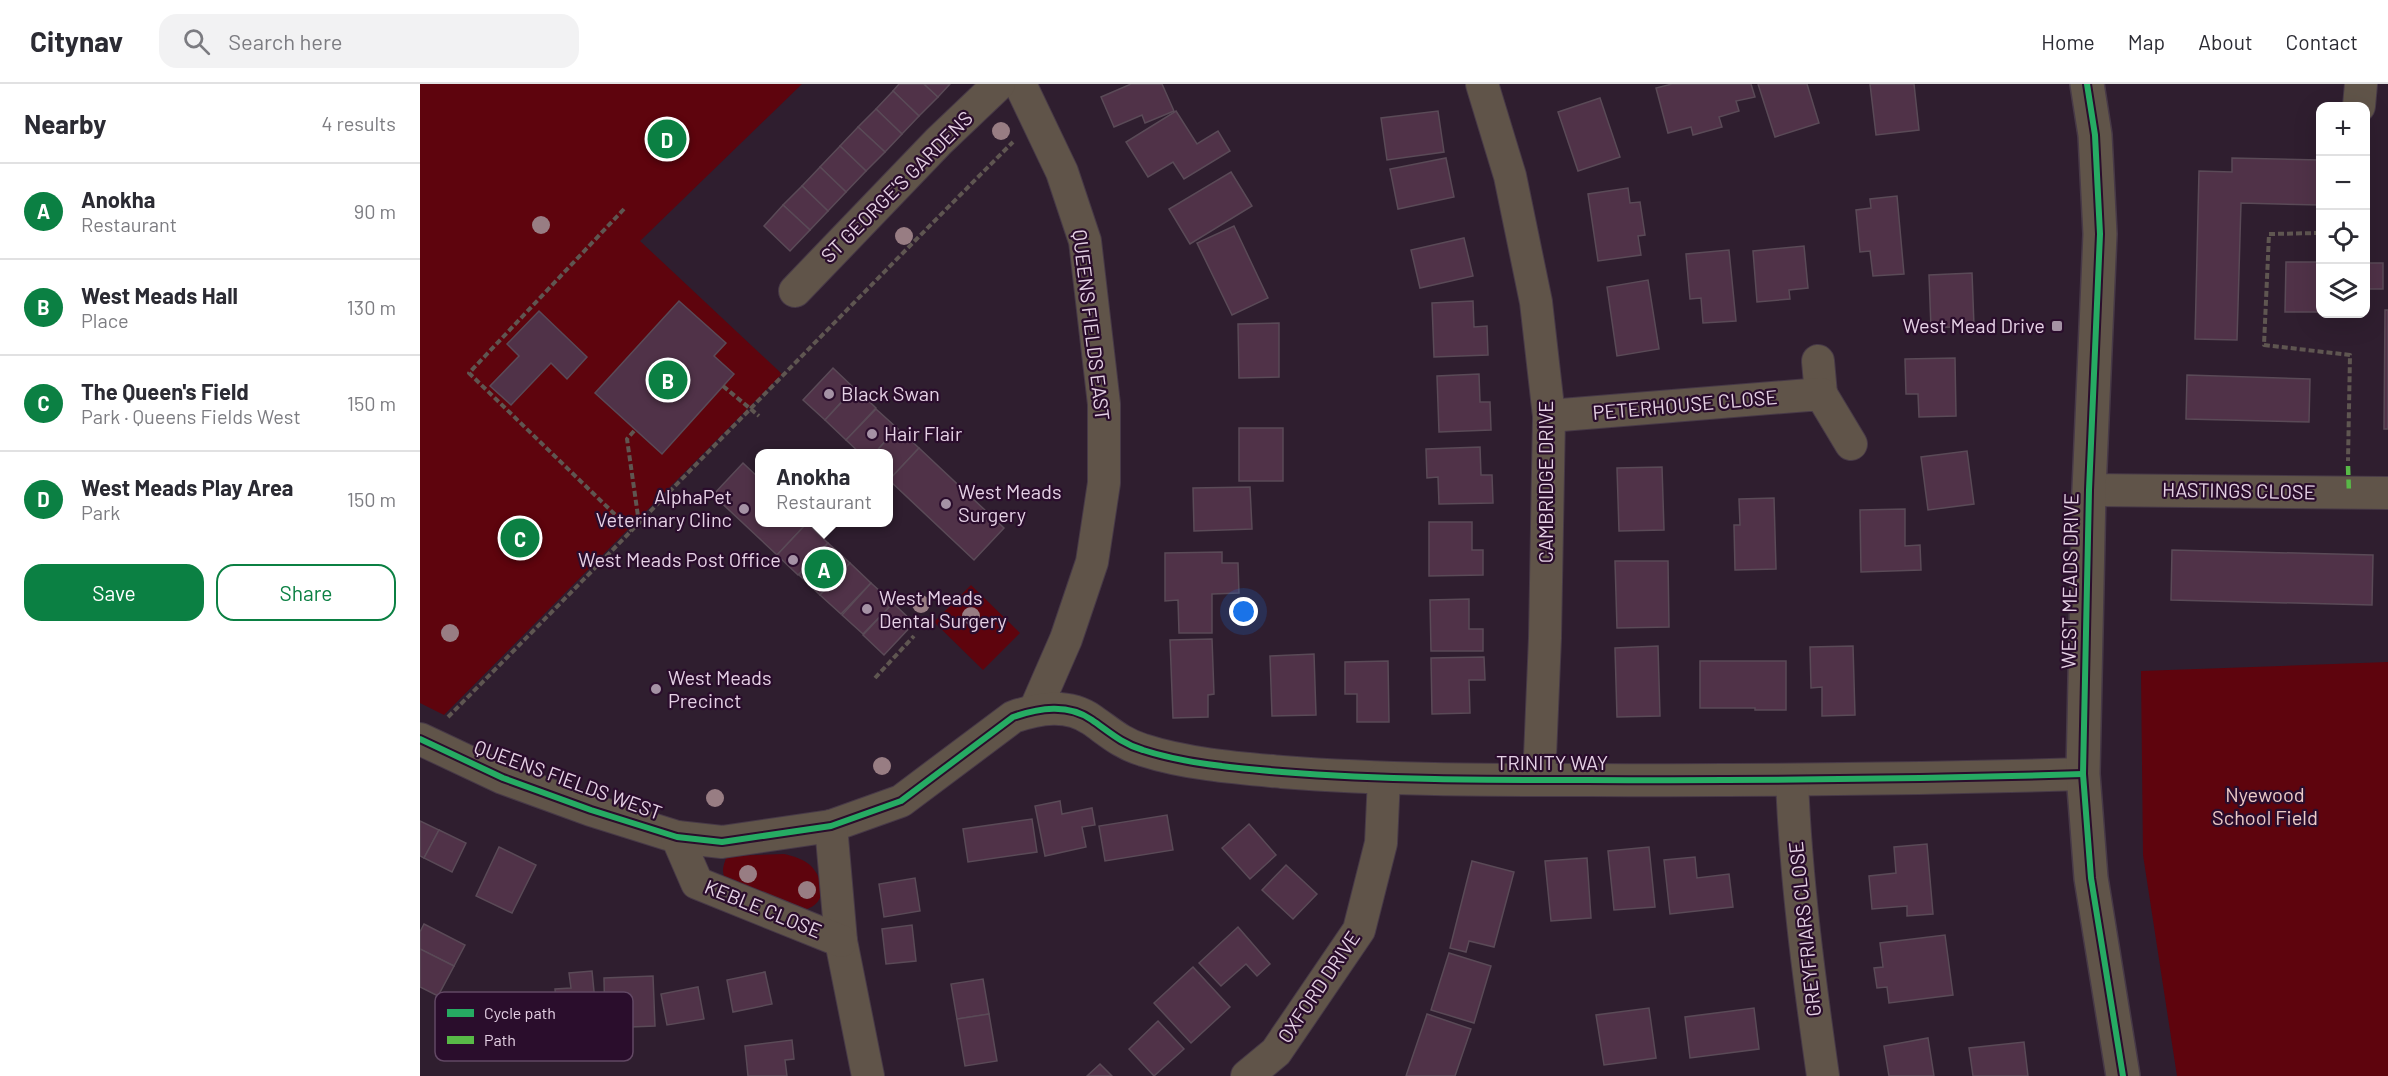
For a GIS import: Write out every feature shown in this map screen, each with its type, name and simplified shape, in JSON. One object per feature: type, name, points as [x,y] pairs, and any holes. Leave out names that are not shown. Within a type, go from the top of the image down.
[{"type":"street","name":"ST GEORGE'S GARDENS","points":[[795,291],[939,141],[999,84]]},
{"type":"street","name":"QUEENS FIELDS EAST","points":[[1020,84],[1062,172],[1084,241],[1104,404],[1104,483],[1092,562],[1066,639],[1035,710]]},
{"type":"street","name":"CAMBRIDGE DRIVE","points":[[1482,84],[1510,176],[1536,302],[1549,416],[1545,638],[1539,780]]},
{"type":"street","name":"WEST MEADS DRIVE","points":[[2087,84],[2095,135],[2100,234],[2089,490],[2083,774],[2091,878],[2123,1076]]},
{"type":"street","points":[[2359,102],[2361,84]]},
{"type":"street","points":[[1818,361],[1821,394],[1851,444]]},
{"type":"street","name":"PETERHOUSE CLOSE","points":[[1549,416],[1821,394]]},
{"type":"street","name":"HASTINGS CLOSE","points":[[2089,490],[2388,493]]},
{"type":"street","name":"TRINITY WAY","points":[[1035,710],[1069,709],[1089,718],[1117,739],[1162,756],[1282,772],[1384,778],[1792,782],[2083,774]]},
{"type":"street","name":"QUEENS FIELDS WEST","points":[[422,740],[514,782],[591,810],[677,837],[722,842],[831,826],[901,801],[1013,717],[1035,710]]},
{"type":"street","name":"OXFORD DRIVE","points":[[1247,1076],[1276,1052],[1359,930],[1381,843],[1384,778]]},
{"type":"street","name":"GREYFRIARS CLOSE","points":[[1792,782],[1794,841],[1804,942],[1823,1076]]},
{"type":"street","name":"KEBLE CLOSE","points":[[831,826],[841,940],[868,1076]]},
{"type":"street","name":"KEBLE CLOSE","points":[[677,837],[697,883],[841,940]]},
{"type":"path","points":[[422,740],[640,524],[861,293],[1037,118]]},
{"type":"path","points":[[624,209],[470,373],[632,531]]},
{"type":"path","points":[[2316,233],[2268,234],[2264,345],[2350,355],[2348,466]]},
{"type":"path","points":[[723,386],[759,416]]},
{"type":"path","points":[[634,431],[627,439],[640,524]]},
{"type":"path","points":[[874,678],[914,636]]},
{"type":"green space","points":[[420,84],[802,84],[640,241],[782,374],[444,715],[420,703]]},
{"type":"green space","points":[[971,585],[1020,633],[983,670],[934,622]]},
{"type":"green space","name":"Nyewood School Field","points":[[2388,662],[2388,1076],[2177,1076],[2143,855],[2141,671]]},
{"type":"green space","points":[[784,854],[810,865],[819,878],[822,891],[817,903],[812,907],[804,910],[726,881],[724,877],[723,868],[727,856]]},
{"type":"building","points":[[899,84],[924,84],[938,97],[919,116],[893,91]]},
{"type":"building","points":[[924,84],[950,84],[938,97]]},
{"type":"building","points":[[1131,84],[1162,84],[1174,111],[1145,123],[1142,115],[1114,127],[1101,97]]},
{"type":"building","points":[[1672,84],[1751,84],[1755,97],[1736,101],[1739,111],[1719,117],[1722,127],[1693,135],[1691,127],[1668,133],[1656,88]]},
{"type":"building","points":[[1758,84],[1807,84],[1819,123],[1775,137]]},
{"type":"building","points":[[1870,84],[1914,84],[1919,130],[1876,135]]},
{"type":"building","points":[[893,91],[919,116],[902,134],[876,109]]},
{"type":"building","points":[[1600,98],[1620,157],[1578,171],[1558,112]]},
{"type":"building","points":[[876,109],[902,134],[885,152],[858,127]]},
{"type":"building","points":[[1176,111],[1197,144],[1218,131],[1230,151],[1184,179],[1173,162],[1148,177],[1126,142]]},
{"type":"building","points":[[1438,111],[1444,152],[1387,160],[1381,118]]},
{"type":"building","points":[[858,127],[885,152],[866,171],[840,146]]},
{"type":"building","points":[[840,146],[866,171],[846,192],[820,167]]},
{"type":"building","points":[[1446,158],[1454,197],[1398,209],[1390,169]]},
{"type":"building","points":[[2232,158],[2316,160],[2316,205],[2241,203],[2237,340],[2195,339],[2199,171],[2232,172]]},
{"type":"building","points":[[820,167],[846,192],[828,211],[802,186]]},
{"type":"building","points":[[1231,172],[1252,206],[1190,244],[1169,209]]},
{"type":"building","points":[[802,186],[828,211],[810,230],[783,205]]},
{"type":"building","points":[[1628,188],[1630,203],[1640,202],[1645,235],[1638,236],[1641,255],[1598,261],[1588,194]]},
{"type":"building","points":[[1897,196],[1904,274],[1873,276],[1870,251],[1860,252],[1856,210],[1871,208],[1870,199]]},
{"type":"building","points":[[783,205],[810,230],[790,251],[764,226]]},
{"type":"building","points":[[1234,226],[1268,298],[1232,315],[1197,243]]},
{"type":"building","points":[[1464,238],[1473,276],[1420,288],[1411,250]]},
{"type":"building","points":[[1804,246],[1808,288],[1789,290],[1790,299],[1757,302],[1753,251]]},
{"type":"building","points":[[1729,250],[1736,321],[1703,323],[1701,298],[1690,299],[1686,254]]},
{"type":"building","points":[[2286,262],[2316,262],[2316,312],[2285,312]]},
{"type":"building","points":[[2370,263],[2383,263],[2383,289],[2370,289]]},
{"type":"building","points":[[1972,273],[1974,326],[1931,328],[1929,275]]},
{"type":"building","points":[[1648,280],[1659,349],[1617,356],[1607,287]]},
{"type":"building","points":[[679,301],[726,343],[714,356],[734,374],[662,454],[595,393]]},
{"type":"building","points":[[1473,301],[1474,327],[1487,326],[1488,355],[1434,357],[1432,303]]},
{"type":"building","points":[[2385,310],[2388,310],[2388,429],[2384,429]]},
{"type":"building","points":[[539,311],[587,357],[567,379],[551,363],[511,405],[490,386],[519,356],[507,344]]},
{"type":"building","points":[[1279,323],[1279,377],[1239,378],[1238,324]]},
{"type":"building","points":[[1955,358],[1956,416],[1919,417],[1918,394],[1906,394],[1905,359]]},
{"type":"building","name":"Black Swan","points":[[833,368],[854,388],[825,420],[803,400]]},
{"type":"building","points":[[1479,374],[1480,402],[1490,402],[1491,430],[1439,432],[1437,376]]},
{"type":"building","points":[[2187,375],[2310,379],[2309,422],[2186,419]]},
{"type":"building","points":[[855,388],[876,408],[846,440],[825,420]]},
{"type":"building","name":"Hair Flair","points":[[876,409],[897,428],[878,449],[856,449],[846,440]]},
{"type":"building","points":[[897,428],[919,448],[893,476],[893,449],[878,449]]},
{"type":"building","points":[[1239,428],[1283,428],[1283,481],[1239,481]]},
{"type":"building","points":[[1480,447],[1481,475],[1492,475],[1493,503],[1439,504],[1438,477],[1427,478],[1426,449]]},
{"type":"building","name":"West Meads Surgery","points":[[919,448],[1004,528],[974,560],[893,484],[893,476]]},
{"type":"building","points":[[1967,451],[1974,504],[1928,510],[1921,457]]},
{"type":"building","name":"AlphaPet Veterinary Clinc","points":[[743,463],[755,474],[755,527],[803,527],[777,555],[713,495]]},
{"type":"building","points":[[1662,467],[1664,530],[1619,531],[1617,468]]},
{"type":"building","points":[[1250,487],[1252,529],[1194,531],[1193,488]]},
{"type":"building","points":[[1774,498],[1776,569],[1735,570],[1734,525],[1740,525],[1739,499]]},
{"type":"building","points":[[1905,509],[1905,546],[1920,545],[1921,570],[1861,572],[1860,510]]},
{"type":"building","points":[[1429,522],[1472,522],[1472,550],[1483,550],[1483,575],[1429,576]]},
{"type":"building","points":[[803,527],[811,527],[828,543],[798,575],[777,555]]},
{"type":"building","points":[[828,543],[850,563],[820,595],[799,575]]},
{"type":"building","points":[[2172,550],[2373,555],[2372,605],[2171,600]]},
{"type":"building","points":[[1222,552],[1222,563],[1238,563],[1239,593],[1212,594],[1212,633],[1179,633],[1178,600],[1165,601],[1165,553]]},
{"type":"building","points":[[1615,561],[1668,561],[1669,627],[1617,628]]},
{"type":"building","points":[[850,563],[871,583],[841,614],[820,595]]},
{"type":"building","name":"West Meads Dental Surgery","points":[[871,583],[893,603],[863,634],[842,615]]},
{"type":"building","points":[[1469,599],[1469,629],[1483,629],[1483,651],[1431,651],[1430,600]]},
{"type":"building","points":[[893,603],[914,623],[884,655],[863,635]]},
{"type":"building","points":[[1212,639],[1214,694],[1208,695],[1208,717],[1173,718],[1170,640]]},
{"type":"building","points":[[1658,646],[1660,716],[1617,717],[1615,648]]},
{"type":"building","points":[[1853,646],[1855,715],[1822,716],[1822,687],[1811,688],[1810,647]]},
{"type":"building","points":[[1314,654],[1316,715],[1272,716],[1270,656]]},
{"type":"building","points":[[1484,657],[1485,680],[1469,680],[1470,713],[1432,714],[1431,658]]},
{"type":"building","points":[[1388,661],[1389,722],[1357,722],[1357,694],[1345,694],[1345,662]]},
{"type":"building","points":[[1700,661],[1786,661],[1786,710],[1700,708]]},
{"type":"building","points":[[1060,801],[1062,814],[1092,808],[1095,825],[1082,827],[1086,847],[1045,856],[1035,806]]},
{"type":"building","points":[[1167,815],[1173,850],[1105,861],[1099,826]]},
{"type":"building","points":[[1032,819],[1037,852],[968,862],[963,829]]},
{"type":"building","points":[[420,821],[439,830],[424,858],[420,856]]},
{"type":"building","points":[[1249,824],[1276,855],[1250,879],[1222,848]]},
{"type":"building","points":[[439,830],[466,843],[452,872],[424,858]]},
{"type":"building","points":[[1927,844],[1933,914],[1907,916],[1907,906],[1872,909],[1869,876],[1896,873],[1894,847]]},
{"type":"building","points":[[499,847],[536,865],[512,913],[476,896]]},
{"type":"building","points":[[1649,847],[1655,907],[1614,910],[1608,851]]},
{"type":"building","points":[[1695,857],[1697,878],[1729,874],[1733,907],[1670,914],[1664,860]]},
{"type":"building","points":[[1587,858],[1591,918],[1551,921],[1545,861]]},
{"type":"building","points":[[1472,861],[1514,872],[1494,947],[1469,941],[1466,952],[1450,948]]},
{"type":"building","points":[[1286,865],[1317,894],[1293,919],[1262,890]]},
{"type":"building","points":[[915,878],[920,911],[884,917],[879,884]]},
{"type":"building","points":[[424,924],[465,945],[454,966],[420,949],[420,932]]},
{"type":"building","points":[[912,925],[916,961],[886,964],[882,929]]},
{"type":"building","points":[[1238,927],[1270,964],[1257,976],[1246,964],[1221,986],[1199,963]]},
{"type":"building","points":[[1945,935],[1953,995],[1889,1003],[1887,987],[1877,988],[1874,968],[1883,967],[1880,943]]},
{"type":"building","points":[[420,949],[454,966],[440,992],[435,992],[435,994],[420,987]]},
{"type":"building","points":[[1449,953],[1491,966],[1474,1023],[1431,1010]]},
{"type":"building","points":[[1193,967],[1230,1007],[1191,1043],[1154,1003]]},
{"type":"building","points":[[592,971],[594,992],[555,992],[555,989],[571,988],[569,973]]},
{"type":"building","points":[[765,972],[772,1004],[733,1012],[727,980]]},
{"type":"building","points":[[653,976],[655,1026],[633,1027],[633,992],[604,992],[604,978]]},
{"type":"building","points":[[983,979],[989,1014],[957,1019],[951,984]]},
{"type":"building","points":[[698,987],[704,1019],[667,1025],[661,994]]},
{"type":"building","points":[[1649,1008],[1656,1058],[1604,1065],[1596,1015]]},
{"type":"building","points":[[1754,1008],[1759,1049],[1690,1058],[1685,1017]]},
{"type":"building","points":[[989,1014],[997,1061],[965,1066],[957,1019]]},
{"type":"building","points":[[1427,1014],[1471,1029],[1455,1076],[1406,1076]]},
{"type":"building","points":[[1158,1021],[1184,1049],[1154,1076],[1129,1049]]},
{"type":"building","points":[[1928,1038],[1934,1076],[1889,1076],[1884,1046]]},
{"type":"building","points":[[792,1040],[794,1059],[785,1060],[787,1076],[748,1076],[745,1046]]},
{"type":"building","points":[[2024,1042],[2028,1076],[1973,1076],[1969,1048]]},
{"type":"building","points":[[1100,1064],[1112,1076],[1087,1076]]},
{"type":"marked path","points":[[2348,466],[2349,493]]},
{"type":"cycle path","points":[[2087,84],[2095,135],[2100,234],[2089,490],[2083,774],[2091,878],[2123,1076]]},
{"type":"cycle path","points":[[420,739],[503,778],[591,810],[677,837],[722,842],[831,826],[901,801],[1013,717],[1033,711],[1053,709],[1063,709],[1083,715],[1128,744],[1159,755],[1230,767],[1320,775],[1473,780],[1711,780],[2083,774]]},
{"type":"place","name":"West Meads Play Area","points":[[667,139]]},
{"type":"place","name":"West Mead Drive","points":[[2057,326]]},
{"type":"place","name":"West Meads Hall","points":[[668,380]]},
{"type":"place","name":"Black Swan","points":[[829,394]]},
{"type":"place","name":"Hair Flair","points":[[872,434]]},
{"type":"place","name":"West Meads Surgery","points":[[946,504]]},
{"type":"place","name":"AlphaPet Veterinary Clinc","points":[[744,509]]},
{"type":"place","name":"The Queen's Field","points":[[520,538]]},
{"type":"place","name":"West Meads Post Office","points":[[793,560]]},
{"type":"place","name":"Anokha","points":[[824,569]]},
{"type":"place","name":"West Meads Dental Surgery","points":[[867,609]]},
{"type":"place","name":"West Meads Precinct","points":[[656,689]]}]
